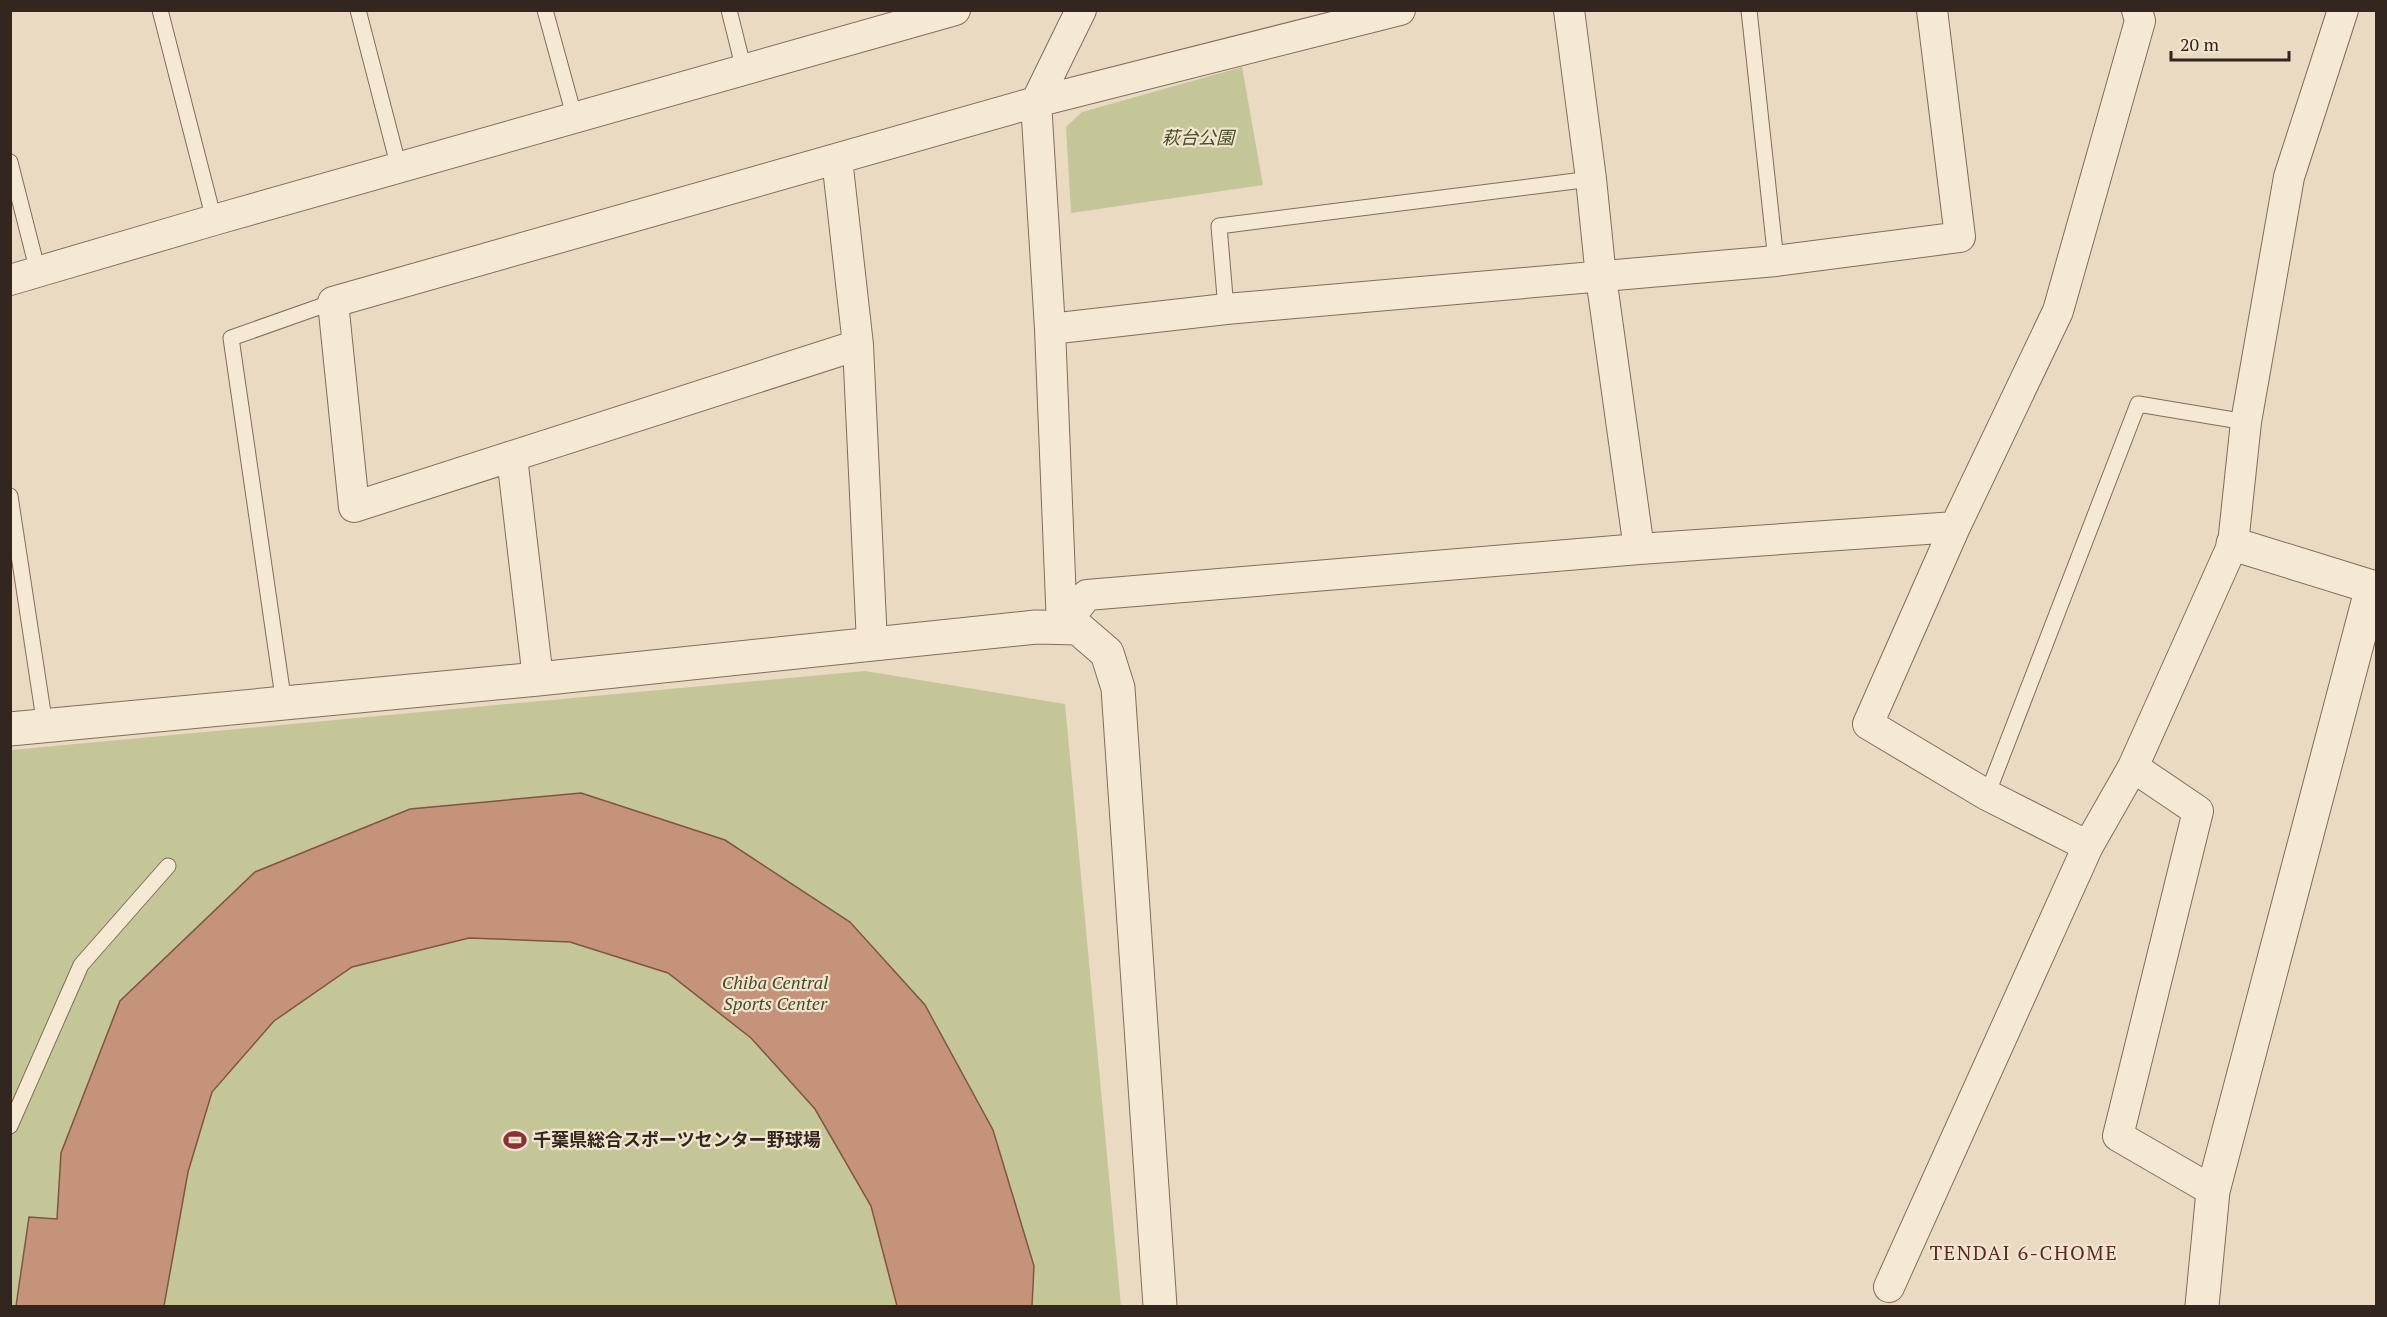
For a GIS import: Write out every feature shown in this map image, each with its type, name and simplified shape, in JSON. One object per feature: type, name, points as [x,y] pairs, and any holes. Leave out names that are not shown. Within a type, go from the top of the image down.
[{"type":"street","points":[[24,276],[744,70],[922,15],[955,10]]},
{"type":"street","points":[[1062,627],[1050,329],[1036,102],[1081,10]]},
{"type":"street","points":[[858,345],[354,507],[333,302],[1036,102],[1400,10]]},
{"type":"street","points":[[1569,10],[1601,277],[1639,549]]},
{"type":"street","points":[[1050,329],[1226,309],[1776,261],[1960,237],[1932,10]]},
{"type":"street","points":[[2088,846],[1987,795],[1868,724],[1955,527],[2058,312],[2140,21],[2137,10]]},
{"type":"street","points":[[1889,1287],[2088,846],[2133,767],[2233,544],[2246,422],[2289,177],[2343,10]]},
{"type":"street","points":[[837,159],[858,345],[872,643]]},
{"type":"street","points":[[512,457],[538,679]]},
{"type":"street","points":[[1062,627],[1087,595],[1639,549],[1955,527]]},
{"type":"street","points":[[2202,1306],[2213,1191],[2372,587],[2233,544]]},
{"type":"street","points":[[10,729],[538,679],[1036,627],[1078,628],[1107,653],[1118,688],[1160,1306]]},
{"type":"street","points":[[2133,767],[2198,811],[2118,1136],[2213,1191]]},
{"type":"lane","points":[[160,10],[214,220]]},
{"type":"lane","points":[[358,10],[399,168]]},
{"type":"lane","points":[[545,10],[574,119]]},
{"type":"lane","points":[[729,10],[744,70]]},
{"type":"lane","points":[[1749,10],[1776,261]]},
{"type":"lane","points":[[10,162],[24,276]]},
{"type":"lane","points":[[1226,309],[1219,226],[1591,179]]},
{"type":"lane","points":[[284,704],[231,338],[333,302]]},
{"type":"lane","points":[[1987,795],[2138,404],[2246,422]]},
{"type":"lane","points":[[10,496],[45,726]]},
{"type":"lane","points":[[10,1126],[81,965],[168,866]]},
{"type":"green space","name":"萩台公園","points":[[1242,67],[1263,185],[1071,213],[1066,127],[1082,112]]},
{"type":"green space","name":"Chiba Central Sports Center","points":[[865,671],[1065,704],[1121,1306],[11,1306],[11,750]]},
{"type":"building","points":[[581,793],[725,840],[850,922],[925,1005],[993,1130],[1034,1266],[1032,1306],[897,1306],[871,1206],[815,1109],[751,1038],[668,973],[570,942],[469,938],[352,967],[274,1021],[212,1092],[188,1172],[164,1306],[16,1306],[29,1217],[57,1219],[61,1153],[120,1001],[255,872],[410,809]]},
{"type":"place","name":"千葉県総合スポーツセンター野球場","points":[[515,1140]]},
{"type":"district","name":"TENDAI 6-CHOME","points":[[2024,1253]]}]
